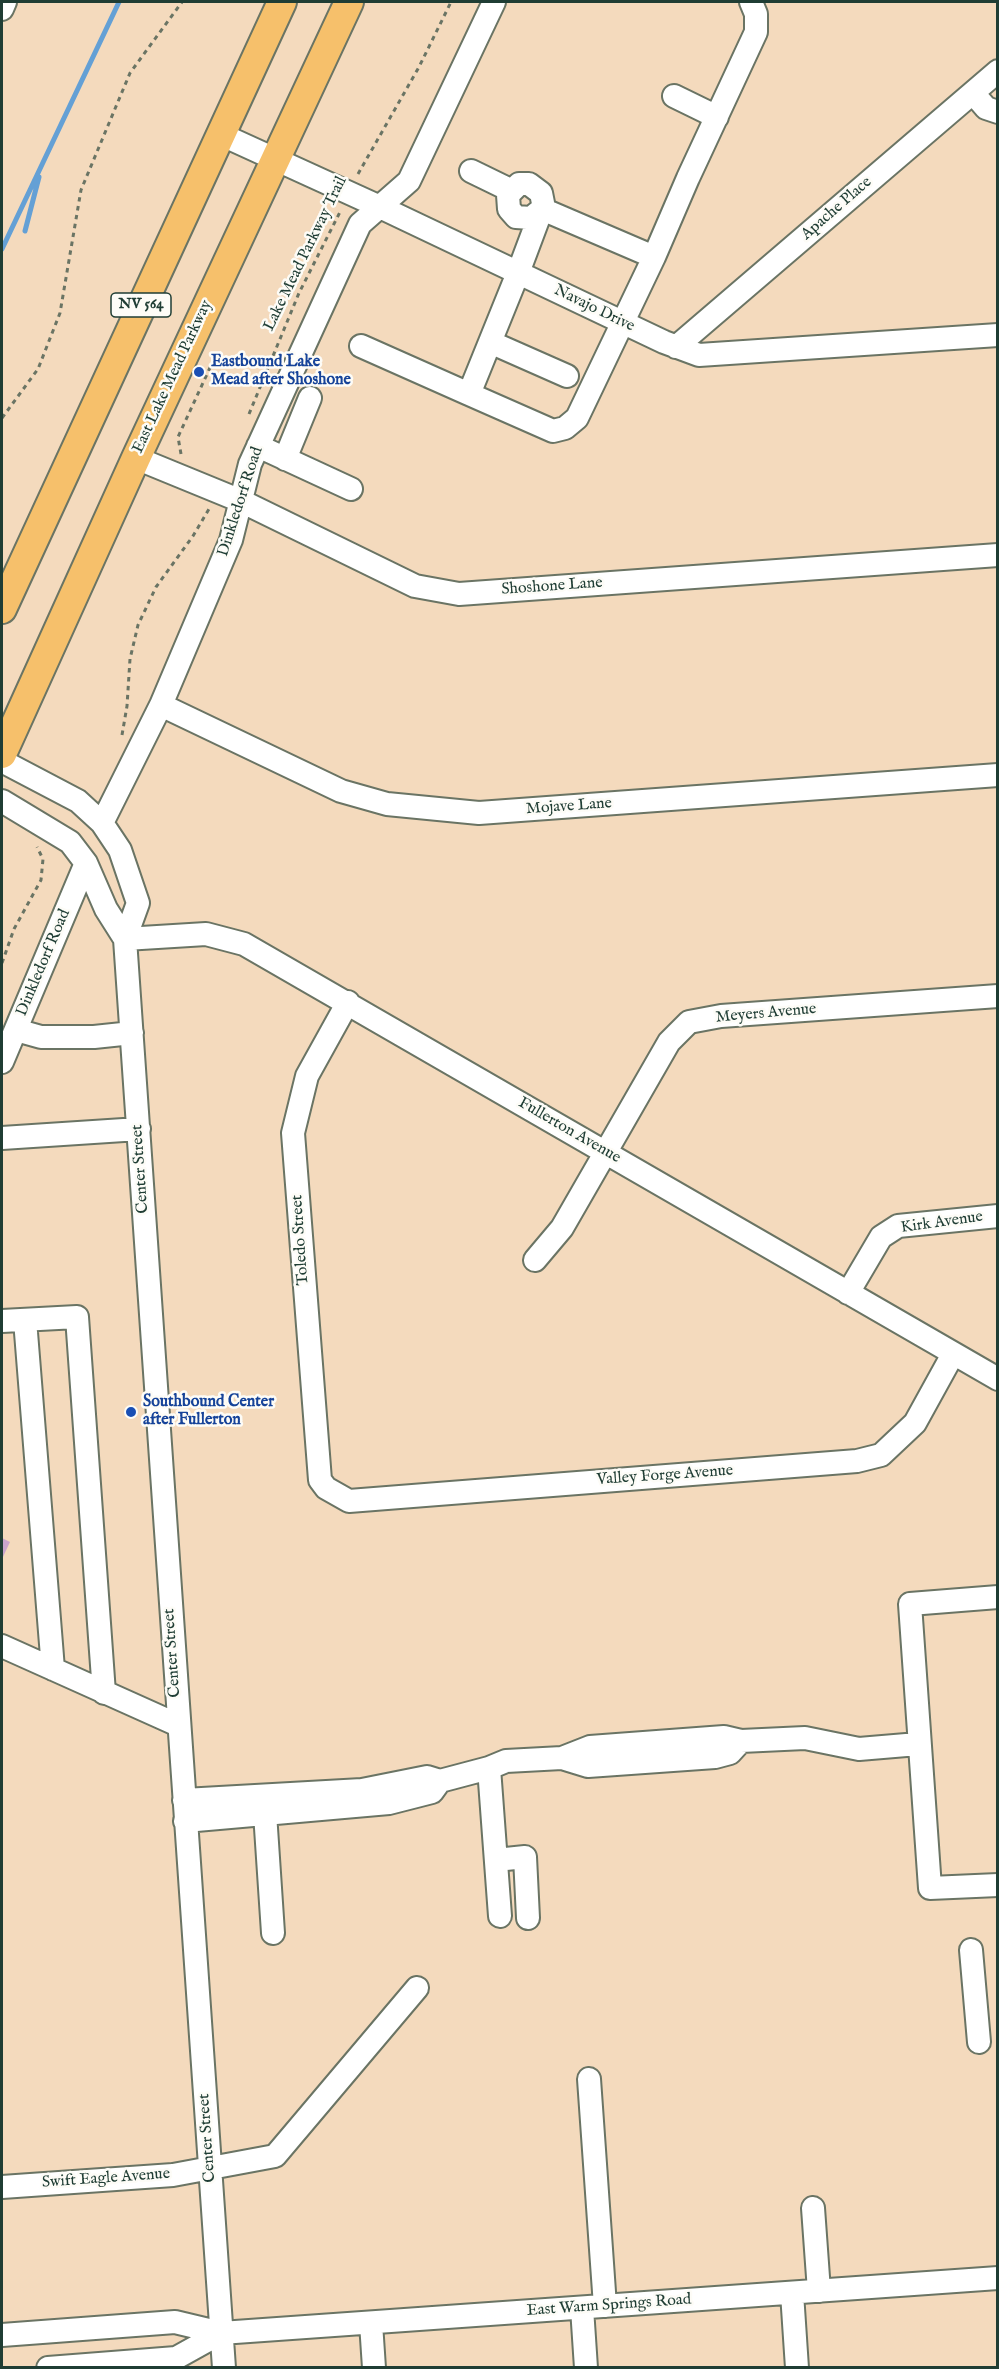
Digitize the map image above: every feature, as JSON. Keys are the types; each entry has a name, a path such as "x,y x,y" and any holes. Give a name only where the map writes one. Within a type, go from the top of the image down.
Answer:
{"main road":[{"name":"NV 564","path":"2,609 282,2"},
{"name":"East Lake Mead Parkway","path":"2,754 135,458 349,2"}],"street":[{"path":"2,9 5,2"},
{"name":"Dinkledorf Road","path":"102,823 160,705 231,540 240,501 258,446 360,224 409,181 494,2"},
{"path":"361,346 553,430 565,428 577,418 654,257 756,32 756,14 751,2"},
{"name":"Apache Place","path":"676,347 998,71"},
{"path":"973,93 986,108 998,112"},
{"path":"674,96 717,117"},
{"name":"Navajo Drive","path":"220,134 380,207 623,323 699,355 998,335"},
{"path":"469,394 542,208 541,193 534,185 524,183 510,190 471,171"},
{"path":"542,208 654,257"},
{"path":"490,342 567,376"},
{"path":"285,459 310,398"},
{"path":"258,446 351,489"},
{"name":"Shoshone Lane","path":"135,458 240,501 415,586 459,594 998,555"},
{"name":"Mojave Lane","path":"160,705 341,791 387,804 479,813 998,775"},
{"name":"Center Street","path":"2,761 78,801 102,823 120,850 138,903 125,939 224,2367"},
{"name":"Center Street","path":"2,801 70,843 86,863 106,909 125,939"},
{"name":"Dinkledorf Road","path":"2,1062 86,863"},
{"name":"Fullerton Avenue","path":"125,939 206,934 244,944 998,1379"},
{"name":"Meyers Avenue","path":"535,1260 562,1228 669,1042 689,1022 721,1016 998,996"},
{"name":"Toledo Street","path":"326,1488 320,1479 293,1133 307,1076 348,1002"},
{"path":"16,1030 41,1037 132,1033"},
{"path":"2,1138 139,1129"},
{"name":"Kirk Avenue","path":"848,1293 881,1237 898,1226 998,1216"},
{"path":"2,1322 77,1317 104,1693"},
{"path":"25,1320 53,1669"},
{"name":"Valley Forge Avenue","path":"326,1488 349,1501 857,1461 881,1455 915,1424 953,1354"},
{"path":"998,1597 910,1604 918,1744 930,1888 998,1885"},
{"path":"2,1646 178,1725"},
{"path":"184,1810 336,1800 388,1803 432,1792 440,1781 506,1761 562,1758 588,1766 660,1751 724,1756 741,1741 805,1738 859,1749 918,1744"},
{"path":"489,1768 500,1916"},
{"path":"265,1805 273,1933"},
{"path":"496,1860 525,1857 528,1918"},
{"path":"971,1950 979,2042"},
{"name":"Swift Eagle Avenue","path":"2,2187 173,2175 275,2156 417,1988"},
{"path":"590,2079 605,2306"},
{"path":"813,2208 819,2291"},
{"name":"East Warm Springs Road","path":"2,2335 175,2322 221,2333 998,2278"},
{"path":"792,2293 798,2367"},
{"path":"582,2308 586,2367"},
{"path":"371,2323 374,2367"},
{"name":"East Warm Springs Road","path":"48,2367 176,2358 221,2333"}],"path":[{"path":"2,418 38,369 60,313 81,190 130,73 182,2"},
{"name":"Lake Mead Parkway Trail","path":"248,415 299,293 382,130 419,67 451,2"},
{"path":"188,459 178,446 178,437 214,359"},
{"path":"121,736 127,706 130,659 138,625 156,587 193,536 216,493"},
{"path":"2,963 14,929 43,876 42,854 31,840"}],"building":[{"path":"2,1538 10,1542 2,1559"}],"waterway":[{"path":"2,249 119,2"},
{"path":"25,231 39,177"}],"place":[{"name":"Eastbound Lake Mead after Shoshone","path":"199,372"},
{"name":"Southbound Center after Fullerton","path":"131,1412"}]}
